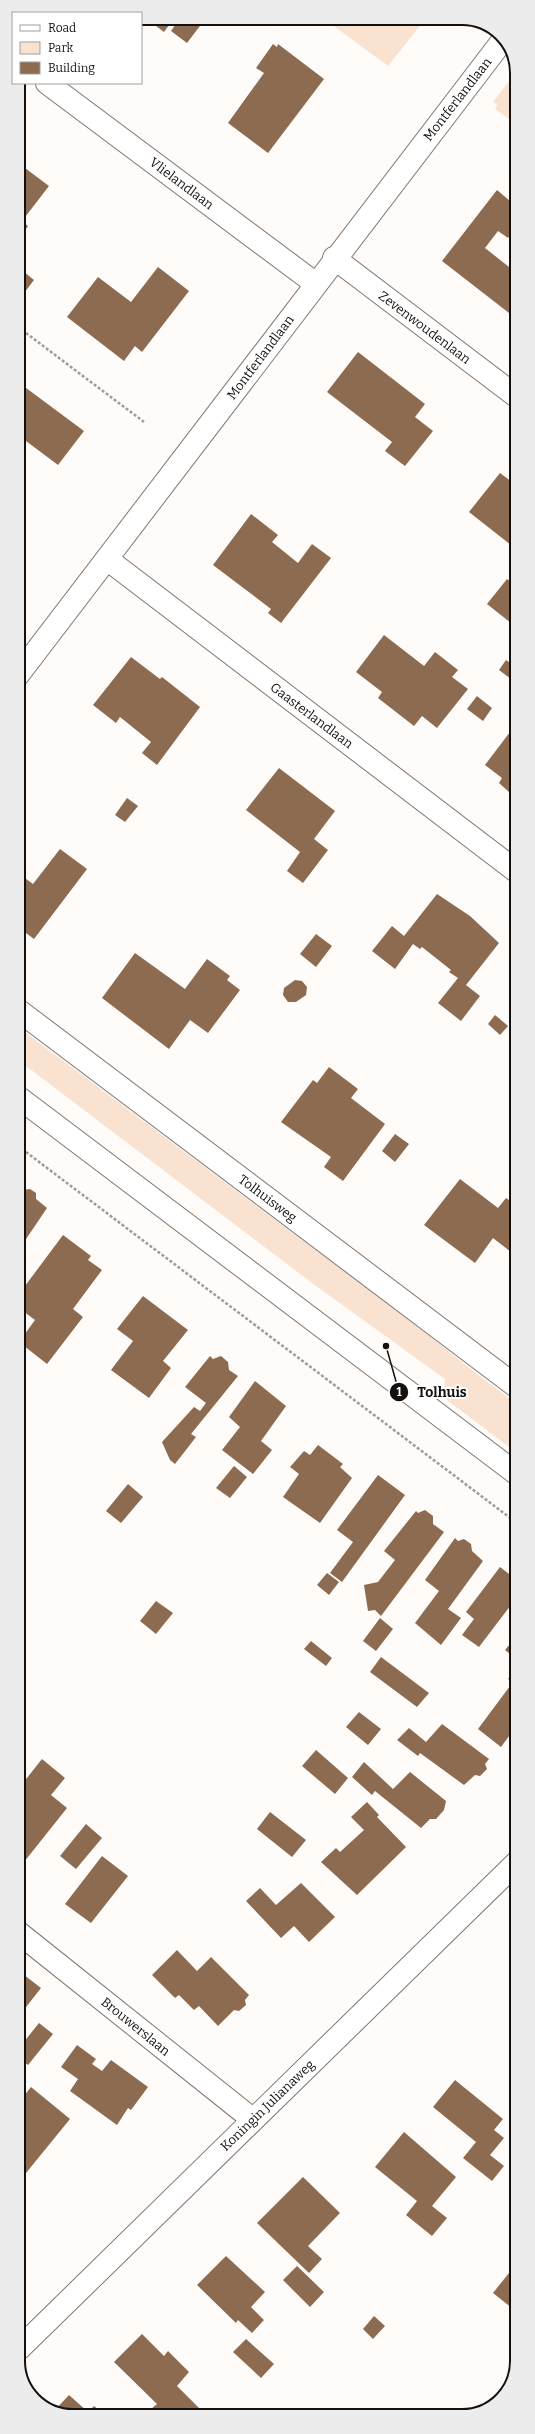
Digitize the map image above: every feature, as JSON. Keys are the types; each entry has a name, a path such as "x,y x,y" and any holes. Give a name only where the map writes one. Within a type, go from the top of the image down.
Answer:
{"street":[{"name":"Montferlandlaan","path":"25,666 316,284 334,258 500,44"},
{"name":"Vlielandlaan","path":"48,84 316,284"},
{"name":"Zevenwoudenlaan","path":"334,258 510,391"},
{"name":"Gaasterlandlaan","path":"107,559 510,866"},
{"name":"Tolhuisweg","path":"25,1015 510,1382"},
{"path":"25,1102 510,1469"},
{"name":"Koningin Julianaweg","path":"25,2343 252,2119 510,1869"},
{"name":"Brouwerslaan","path":"25,1938 252,2119"}],"path":[{"path":"25,332 144,422"},
{"path":"25,1151 510,1518"}],"green space":[{"path":"332,25 420,25 388,66"},
{"path":"510,80 510,120 495,109 497,105 493,102"},
{"path":"25,1032 314,1249 366,1286 510,1399 510,1448 443,1397 445,1379 312,1283 25,1065"}],"building":[{"path":"155,25 169,25 164,32"},
{"path":"175,25 201,25 187,43 171,31"},
{"path":"273,44 277,47 278,44 324,79 268,153 228,123 264,73 256,68"},
{"path":"25,168 49,186 25,217"},
{"path":"497,190 510,201 510,235 508,238 498,231 485,248 510,268 510,314 442,261"},
{"path":"25,224 28,226 25,230"},
{"path":"158,267 189,291 142,352 135,346 124,361 67,317 98,277 131,302"},
{"path":"25,273 34,280 25,292"},
{"path":"358,352 425,404 415,417 433,431 405,466 385,451 392,442 327,392"},
{"path":"25,387 84,431 58,465 25,440"},
{"path":"500,473 510,480 510,544 469,512"},
{"path":"251,514 278,535 272,542 298,563 312,544 331,558 281,623 268,613 271,609 213,565"},
{"path":"507,579 510,581 510,622 487,604"},
{"path":"384,635 424,666 435,652 458,670 452,677 468,689 437,728 422,716 414,726 378,698 382,692 356,672"},
{"path":"131,657 160,679 162,677 200,707 157,765 142,753 151,742 120,717 116,723 93,705"},
{"path":"506,660 510,663 510,678 499,670"},
{"path":"477,696 492,708 483,721 467,709"},
{"path":"510,732 509,792 499,783 502,778 485,765"},
{"path":"279,768 335,811 314,839 328,850 303,883 287,871 300,852 246,810"},
{"path":"127,798 138,806 125,822 115,815"},
{"path":"60,849 87,869 34,939 25,932 25,878 33,884"},
{"path":"437,894 470,916 499,943 466,985 480,996 461,1021 438,1003 458,978 449,972 451,970 422,947 420,949 413,944 395,969 372,951 392,926 404,936"},
{"path":"316,934 332,946 316,967 300,954"},
{"path":"135,953 185,989 207,959 230,976 227,980 240,990 208,1033 190,1020 169,1049 102,998"},
{"path":"295,980 302,981 307,987 306,995 296,1002 288,1002 283,995 284,988"},
{"path":"495,1015 508,1026 500,1035 488,1024"},
{"path":"329,1067 358,1089 351,1098 385,1124 343,1181 324,1167 331,1157 281,1122 313,1080 317,1083"},
{"path":"395,1134 409,1144 395,1162 382,1151"},
{"path":"460,1179 498,1208 506,1198 510,1201 510,1251 493,1238 475,1263 424,1225"},
{"path":"30,1189 36,1193 36,1199 47,1208 25,1241 25,1190"},
{"path":"63,1235 91,1256 88,1260 102,1270 73,1309 83,1317 47,1364 25,1347 25,1334 35,1320 25,1312 25,1286"},
{"path":"143,1296 188,1330 163,1361 171,1368 149,1398 111,1370 133,1341 117,1329"},
{"path":"210,1356 213,1359 221,1356 228,1362 229,1370 238,1376 191,1434 196,1437 175,1464 170,1460 162,1442 194,1407 200,1411 206,1403 185,1387"},
{"path":"255,1381 286,1406 261,1441 272,1450 253,1474 222,1450 240,1427 229,1417"},
{"path":"318,1445 343,1464 340,1467 352,1478 320,1523 283,1497 299,1474 290,1467 304,1451 310,1455"},
{"path":"234,1466 247,1477 230,1498 216,1488"},
{"path":"378,1475 405,1495 342,1582 330,1573 353,1542 337,1530"},
{"path":"128,1484 143,1497 121,1523 106,1511"},
{"path":"425,1510 433,1516 433,1524 444,1532 381,1616 375,1610 368,1611 364,1585 378,1582 395,1560 384,1551 416,1511 418,1513"},
{"path":"455,1538 458,1541 464,1539 471,1544 472,1551 483,1561 448,1609 461,1618 441,1645 415,1623 439,1591 425,1580"},
{"path":"500,1567 510,1575 510,1606 479,1647 462,1635 474,1619 466,1612"},
{"path":"327,1573 339,1582 329,1595 317,1585"},
{"path":"156,1601 173,1613 156,1634 140,1621"},
{"path":"380,1618 393,1629 376,1651 363,1641"},
{"path":"311,1641 332,1658 326,1666 304,1649"},
{"path":"510,1644 510,1654 505,1650"},
{"path":"381,1657 429,1693 417,1707 370,1672"},
{"path":"510,1686 510,1735 501,1747 478,1729"},
{"path":"359,1712 381,1729 368,1745 346,1727"},
{"path":"442,1724 489,1759 485,1764 487,1769 480,1776 475,1775 464,1785 420,1753 418,1756 397,1740 409,1728 426,1742"},
{"path":"316,1750 348,1778 335,1794 302,1766"},
{"path":"42,1759 65,1778 51,1795 67,1808 25,1861 25,1780"},
{"path":"364,1762 393,1789 410,1772 446,1801 444,1810 436,1819 430,1819 421,1828 375,1791 372,1795 352,1777"},
{"path":"367,1802 379,1815 377,1817 406,1847 357,1895 321,1862 336,1848 340,1852 364,1830 351,1817"},
{"path":"270,1812 306,1840 292,1857 257,1829"},
{"path":"86,1824 102,1838 76,1869 60,1856"},
{"path":"102,1856 128,1876 91,1923 65,1904"},
{"path":"301,1883 335,1917 309,1942 294,1926 281,1938 246,1901 260,1888 276,1905"},
{"path":"177,1950 197,1971 211,1957 249,1995 245,2000 246,2005 239,2011 234,2010 218,2026 199,2006 194,2010 179,1995 175,1998 152,1975"},
{"path":"25,1976 41,1988 25,2008"},
{"path":"39,2023 53,2034 28,2065 25,2063 25,2040"},
{"path":"77,2045 96,2059 92,2064 102,2071 111,2060 148,2087 131,2110 128,2108 117,2125 70,2091 78,2079 61,2067"},
{"path":"455,2080 503,2119 494,2130 504,2138 490,2155 504,2166 492,2181 463,2158 476,2142 433,2107"},
{"path":"31,2087 70,2119 26,2173 25,2172 25,2094"},
{"path":"404,2132 456,2177 432,2206 447,2218 432,2236 406,2215 417,2201 375,2167"},
{"path":"303,2177 340,2213 308,2246 322,2259 309,2273 257,2223"},
{"path":"226,2256 265,2292 251,2307 264,2320 252,2333 238,2320 236,2323 197,2285"},
{"path":"297,2266 324,2292 310,2307 283,2280"},
{"path":"510,2272 510,2306 493,2293"},
{"path":"374,2316 385,2326 373,2339 363,2329"},
{"path":"142,2334 164,2356 168,2351 189,2372 177,2386 200,2409 151,2409 157,2404 114,2362"},
{"path":"246,2339 274,2364 261,2378 233,2352"},
{"path":"69,2395 85,2409 70,2409 59,2406"}],"place":[{"name":"Tolhuis","path":"386,1346"}]}
